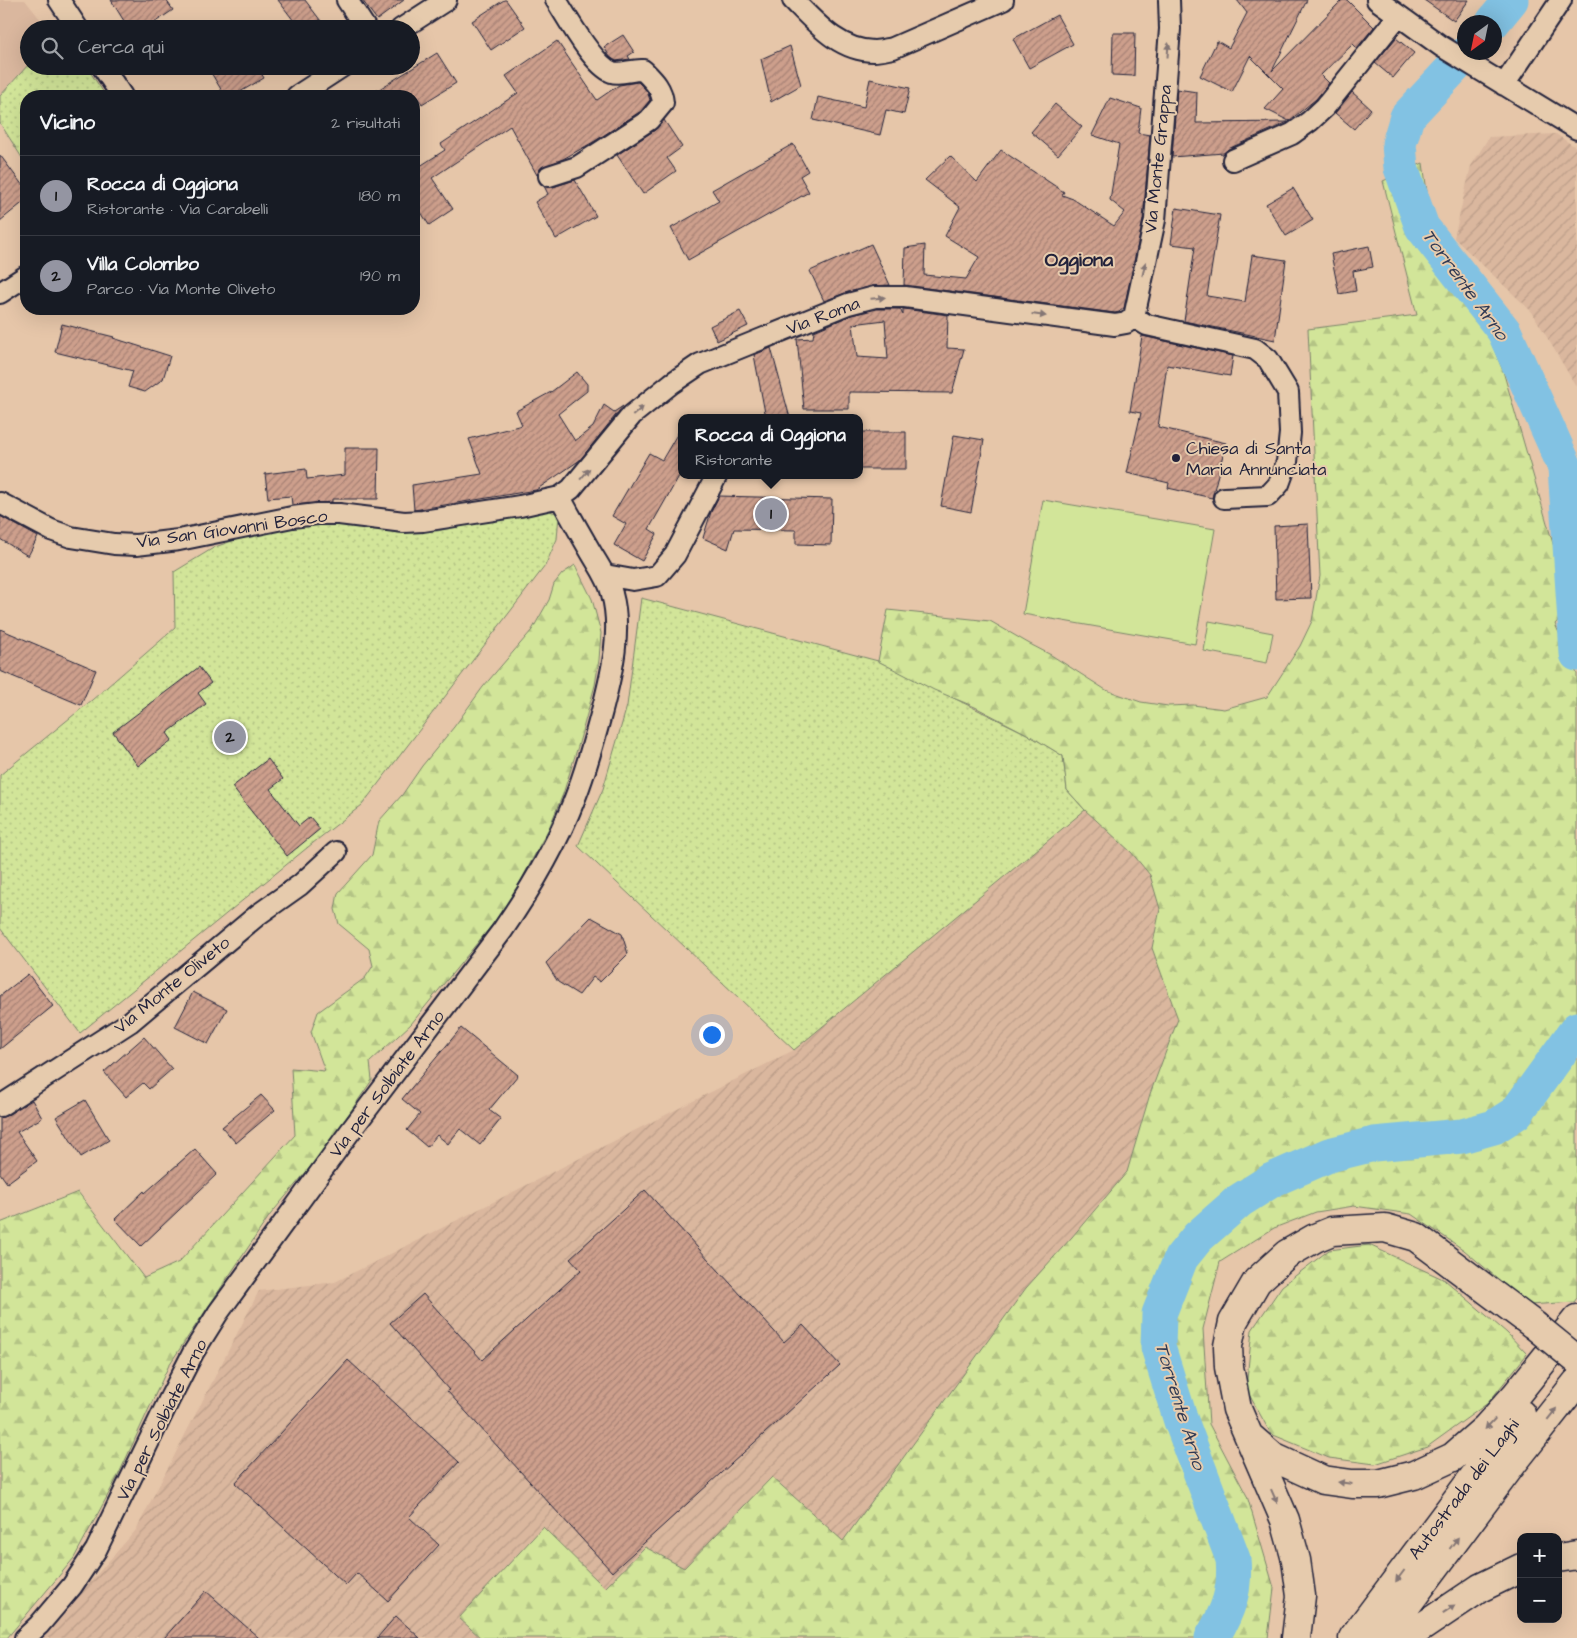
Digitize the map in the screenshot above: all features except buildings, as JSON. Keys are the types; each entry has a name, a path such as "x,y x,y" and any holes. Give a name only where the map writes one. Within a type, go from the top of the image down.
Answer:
{"highway":[{"path":"1296,1638 1301,1596 1296,1560 1285,1520 1236,1409 1229,1367 1228,1346 1234,1322 1258,1281 1287,1254 1315,1238 1332,1231 1385,1228 1416,1237 1534,1325 1577,1360"},
{"path":"1248,1435 1273,1457 1324,1480 1352,1484 1378,1484 1414,1475 1453,1457 1486,1428 1515,1396 1577,1320"},
{"name":"Autostrada dei Laghi","path":"1354,1638 1493,1450 1577,1342"},
{"name":"Autostrada dei Laghi","path":"1382,1638 1507,1471 1577,1382"},
{"path":"1562,1557 1577,1555"},
{"path":"1410,1638 1416,1631 1480,1588 1517,1570"}],"street":[{"path":"59,0 72,20"},
{"path":"347,0 360,20"},
{"path":"415,20 446,0"},
{"path":"549,176 577,167 585,162 649,120 663,103 656,83 643,70 633,69 622,73 612,72 590,52 556,0"},
{"path":"793,0 820,27 836,39 854,48 874,51 893,48 1004,0"},
{"name":"Via Monte Grappa","path":"1134,317 1155,220 1170,29 1169,0"},
{"path":"1496,80 1561,0"},
{"path":"1380,1 1441,46 1577,129"},
{"path":"1233,160 1292,134 1310,121 1325,107 1398,16"},
{"path":"108,75 118,90"},
{"path":"306,90 329,75"},
{"path":"0,293 20,280"},
{"name":"Via Roma","path":"560,497 571,489 632,415 672,382 700,364 848,304 875,297 905,297 1115,326 1126,323 1134,317"},
{"path":"1134,317 1147,325 1255,348 1268,358 1288,392 1290,433 1287,462 1279,484 1268,496 1224,498"},
{"path":"605,576 633,580 657,576 675,555 715,479"},
{"name":"Via San Giovanni Bosco","path":"0,503 51,530 71,537 114,544 136,545 179,540 292,517 340,514 404,522 520,506 560,497"},
{"name":"Via per Solbiate Arno","path":"25,1638 39,1625 72,1586 96,1550 168,1400 218,1313 502,931 526,897 545,864 576,797 592,747 613,661 616,612 612,593 605,576 560,497"},
{"name":"Via Monte Oliveto","path":"0,1106 130,1022 259,914 300,885 336,852"}],"shaded area":[{"path":"0,0 25,0 41,20 20,20 20,74 0,96"},
{"path":"1556,134 1577,148 1577,388 1532,312 1454,238 1471,166 1489,137"},
{"path":"1085,810 1131,852 1150,875 1160,909 1152,948 1178,1019 1150,1094 1127,1172 1026,1288 843,1542 772,1477 683,1569 645,1547 605,1588 543,1527 459,1618 481,1638 41,1638 136,1530 259,1291 335,1282 794,1050"}],"green space":[{"path":"20,74 92,75 102,90 20,90 20,155 0,123 0,96"},
{"path":"1423,163 1429,206 1456,258 1503,371 1571,606 1555,624 1577,674 1577,1298 1574,1302 1529,1305 1464,1250 1411,1214 1354,1206 1316,1212 1274,1228 1220,1262 1203,1329 1209,1424 1247,1496 1274,1588 1268,1638 912,1638 907,1636 902,1638 481,1638 459,1618 543,1527 605,1588 645,1547 684,1568 772,1477 843,1541 1026,1288 1127,1172 1150,1094 1178,1019 1152,948 1160,909 1150,875 1131,852 1085,810 1067,790 1063,756 1027,734 975,707 934,690 878,661 888,610 990,621 1051,655 1106,690 1141,702 1168,706 1193,705 1224,709 1267,697 1300,646 1312,621 1320,576 1308,329 1417,315 1383,181"},
{"path":"1043,500 1215,529 1195,644 1023,614"},
{"path":"544,509 559,514 557,539 545,566 362,805 80,1033 0,928 0,775 92,700 175,628 174,572 215,547 266,529 332,522 380,528 437,531"},
{"path":"575,565 592,599 601,633 595,685 563,794 549,828 515,892 492,925 411,1024 370,1062 372,1080 322,1153 270,1215 169,1365 117,1478 74,1558 7,1638 0,1638 0,1223 78,1192 144,1278 179,1262 295,1135 291,1068 325,1071 311,1032 318,1012 365,978 373,966 369,949 339,924 335,909 338,893 372,855 379,821 402,795 483,687 532,630 549,600 554,584 562,574"},
{"path":"641,598 878,661 1027,734 1063,756 1067,790 1085,810 794,1050 578,846 603,789 627,706"},
{"path":"1209,621 1273,633 1267,663 1204,651"},
{"path":"1369,1245 1445,1280 1507,1333 1527,1354 1488,1403 1427,1447 1375,1464 1329,1458 1271,1434 1246,1389 1252,1330 1282,1286 1329,1250"}],"waterway":[{"name":"Torrente Arno","path":"1499,15 1511,0"},
{"name":"Torrente Arno","path":"1460,60 1407,117 1399,144 1401,168 1422,227 1504,331 1565,467 1577,654"},
{"name":"Torrente Arno","path":"1212,1638 1230,1600 1234,1570 1233,1559 1181,1421 1158,1347 1159,1314 1181,1258 1198,1237 1239,1201 1272,1180 1329,1155 1374,1144 1462,1136 1494,1127 1516,1113 1577,1029"}],"place":[{"name":"Chiesa di Santa Maria Annunciata","path":"1176,458"},
{"name":"Rocca di Oggiona","path":"771,514"},
{"name":"Villa Colombo","path":"230,737"}],"district":[{"name":"Oggiona","path":"1079,260"}]}
